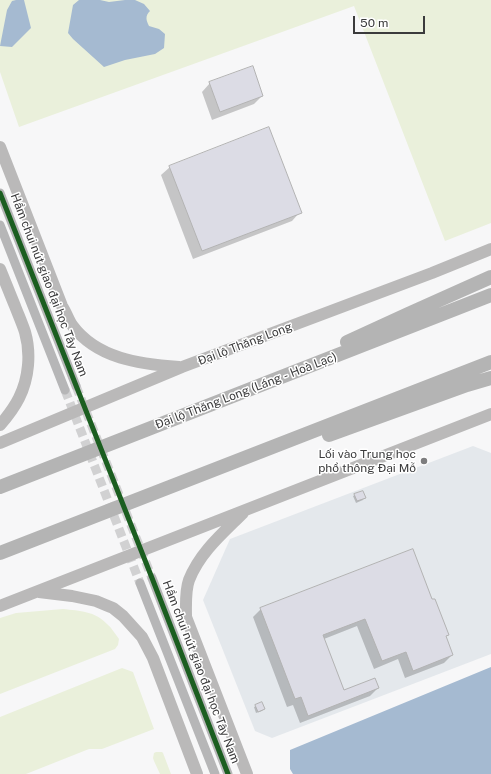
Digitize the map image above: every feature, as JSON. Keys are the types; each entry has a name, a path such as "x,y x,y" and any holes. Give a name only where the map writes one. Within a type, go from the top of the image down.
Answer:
{"highway":[{"path":"165,422 230,388 344,344 491,277"},
{"name":"Đại lộ Thăng Long (Láng - Hoà Lạc)","path":"0,487 491,295"},
{"path":"0,553 491,362"},
{"path":"156,492 276,454 467,385 491,378"},
{"path":"0,562 63,528"}],"main road":[{"path":"0,147 62,306 72,324 88,342 105,352 126,360 152,365 182,367"},
{"name":"Đại lộ Thăng Long","path":"0,443 182,367 432,273 491,249"},
{"path":"0,269 25,332 29,354 25,383 9,414 0,425"},
{"path":"0,606 491,414"},
{"path":"247,509 209,547 197,564 189,581 186,605 186,617 247,774"},
{"path":"36,592 72,596 96,601 113,608 123,616 142,637 153,658 197,774"}],"street":[{"name":"Hầm chui nút giao đại học Tây Nam","path":"0,193 76,386"},
{"name":"Hầm chui nút giao đại học Tây Nam","path":"0,225 65,390"},
{"name":"Hầm chui nút giao đại học Tây Nam","path":"152,578 228,774"},
{"name":"Hầm chui nút giao đại học Tây Nam","path":"140,582 215,774"}],"shaded area":[{"path":"473,446 491,453 491,654 272,738 255,731 203,600 230,539"}],"green space":[{"path":"0,0 491,0 491,223 445,241 354,6 19,127 0,72"},
{"path":"63,609 87,612 97,616 109,626 119,639 118,645 115,649 0,694 0,618 16,613"},
{"path":"122,668 133,672 154,729 102,749 89,749 26,774 0,774 0,717"},
{"path":"154,753 163,753 171,774 160,774 153,758"}],"water":[{"path":"24,0 31,28 12,47 0,46 7,10 12,1"},
{"path":"79,0 100,0 109,2 135,0 144,4 150,11 146,18 149,26 159,29 165,34 164,48 155,54 125,60 104,67 68,33 73,5"},
{"path":"491,667 491,774 293,774 290,769 290,750"}],"building":[{"path":"253,66 263,96 220,112 209,82"},
{"path":"269,127 302,213 202,251 169,166"},
{"path":"363,491 366,498 357,501 354,494"},
{"path":"413,549 432,599 435,599 449,635 446,636 453,655 413,671 406,652 382,661 365,619 323,635 344,690 375,678 379,688 308,716 301,697 295,699 260,608"},
{"path":"262,702 265,709 258,712 255,705"}],"tunnel":[{"path":"76,386 152,578"},
{"path":"65,390 140,583"}],"cycle path":[{"path":"0,193 228,774"}],"place":[{"name":"Lối vào Trung học phổ thông Đại Mỗ","path":"424,461"}]}
